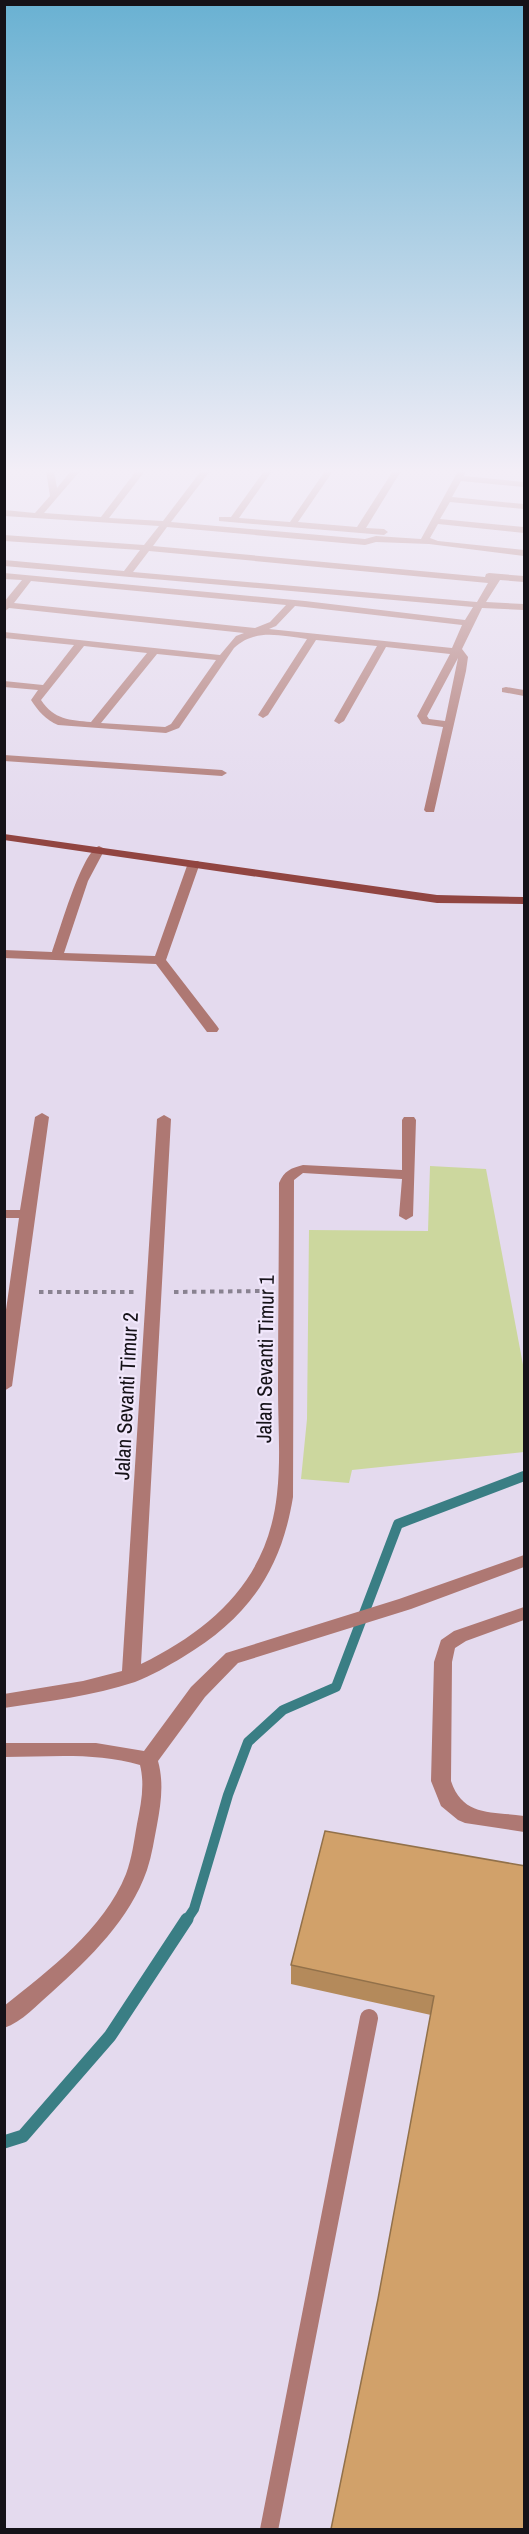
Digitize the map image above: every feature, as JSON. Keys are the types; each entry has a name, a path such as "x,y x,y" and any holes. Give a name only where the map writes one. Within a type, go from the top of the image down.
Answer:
{"street":[{"path":"6,607 20,589"},
{"path":"148,589 468,622"},
{"path":"306,589 525,607"},
{"path":"448,725 431,723 422,719 457,650 468,622 489,589"},
{"path":"81,643 44,688 36,702 56,721 162,730 173,728 222,658 239,638 273,624 293,603"},
{"path":"6,607 461,651 463,657 430,810"},
{"path":"263,715 314,636"},
{"path":"6,638 81,643 222,658"},
{"path":"339,721 384,643"},
{"path":"94,725 154,651"},
{"path":"4,684 44,688"},
{"path":"506,690 525,693"},
{"path":"4,758 222,772"},
{"path":"4,837 438,899 525,901"},
{"path":"57,956 82,881 99,849"},
{"path":"160,960 194,863"},
{"path":"4,954 160,960"},
{"path":"160,960 212,1029"},
{"path":"4,1386 11,1293 27,1214 42,1117"},
{"name":"Jalan Sevanti Timur 2","path":"131,1676 164,1119"},
{"path":"406,1216 409,1120"},
{"name":"Jalan Sevanti Timur 1","path":"4,1701 107,1683 131,1676 164,1660 216,1627 242,1602 253,1587 275,1543 285,1496 286,1183 289,1175 303,1169 409,1175"},
{"path":"4,1214 27,1214"},
{"path":"148,1760 198,1692 232,1658 405,1604 525,1561"},
{"path":"525,1613 460,1636 447,1645 443,1662 441,1781 448,1801 465,1815 525,1824"},
{"path":"4,1750 94,1751 136,1756 148,1760"},
{"path":"4,2019 72,1960 100,1930 133,1880 149,1815 152,1772 148,1760"}],"lane":[{"path":"269,2529 369,2018"}],"green space":[{"path":"430,1166 486,1169 524,1370 524,1452 352,1470 349,1483 301,1479 307,1419 309,1230 428,1231"}],"building":[{"path":"325,1831 525,1866 525,2529 331,2529 378,2299 434,1996 291,1965"}],"waterway":[{"path":"186,1921 194,1909 228,1795 248,1742 283,1710 336,1687 398,1524 524,1476"},
{"path":"4,2142 23,2136 110,2036 187,1919"}]}
